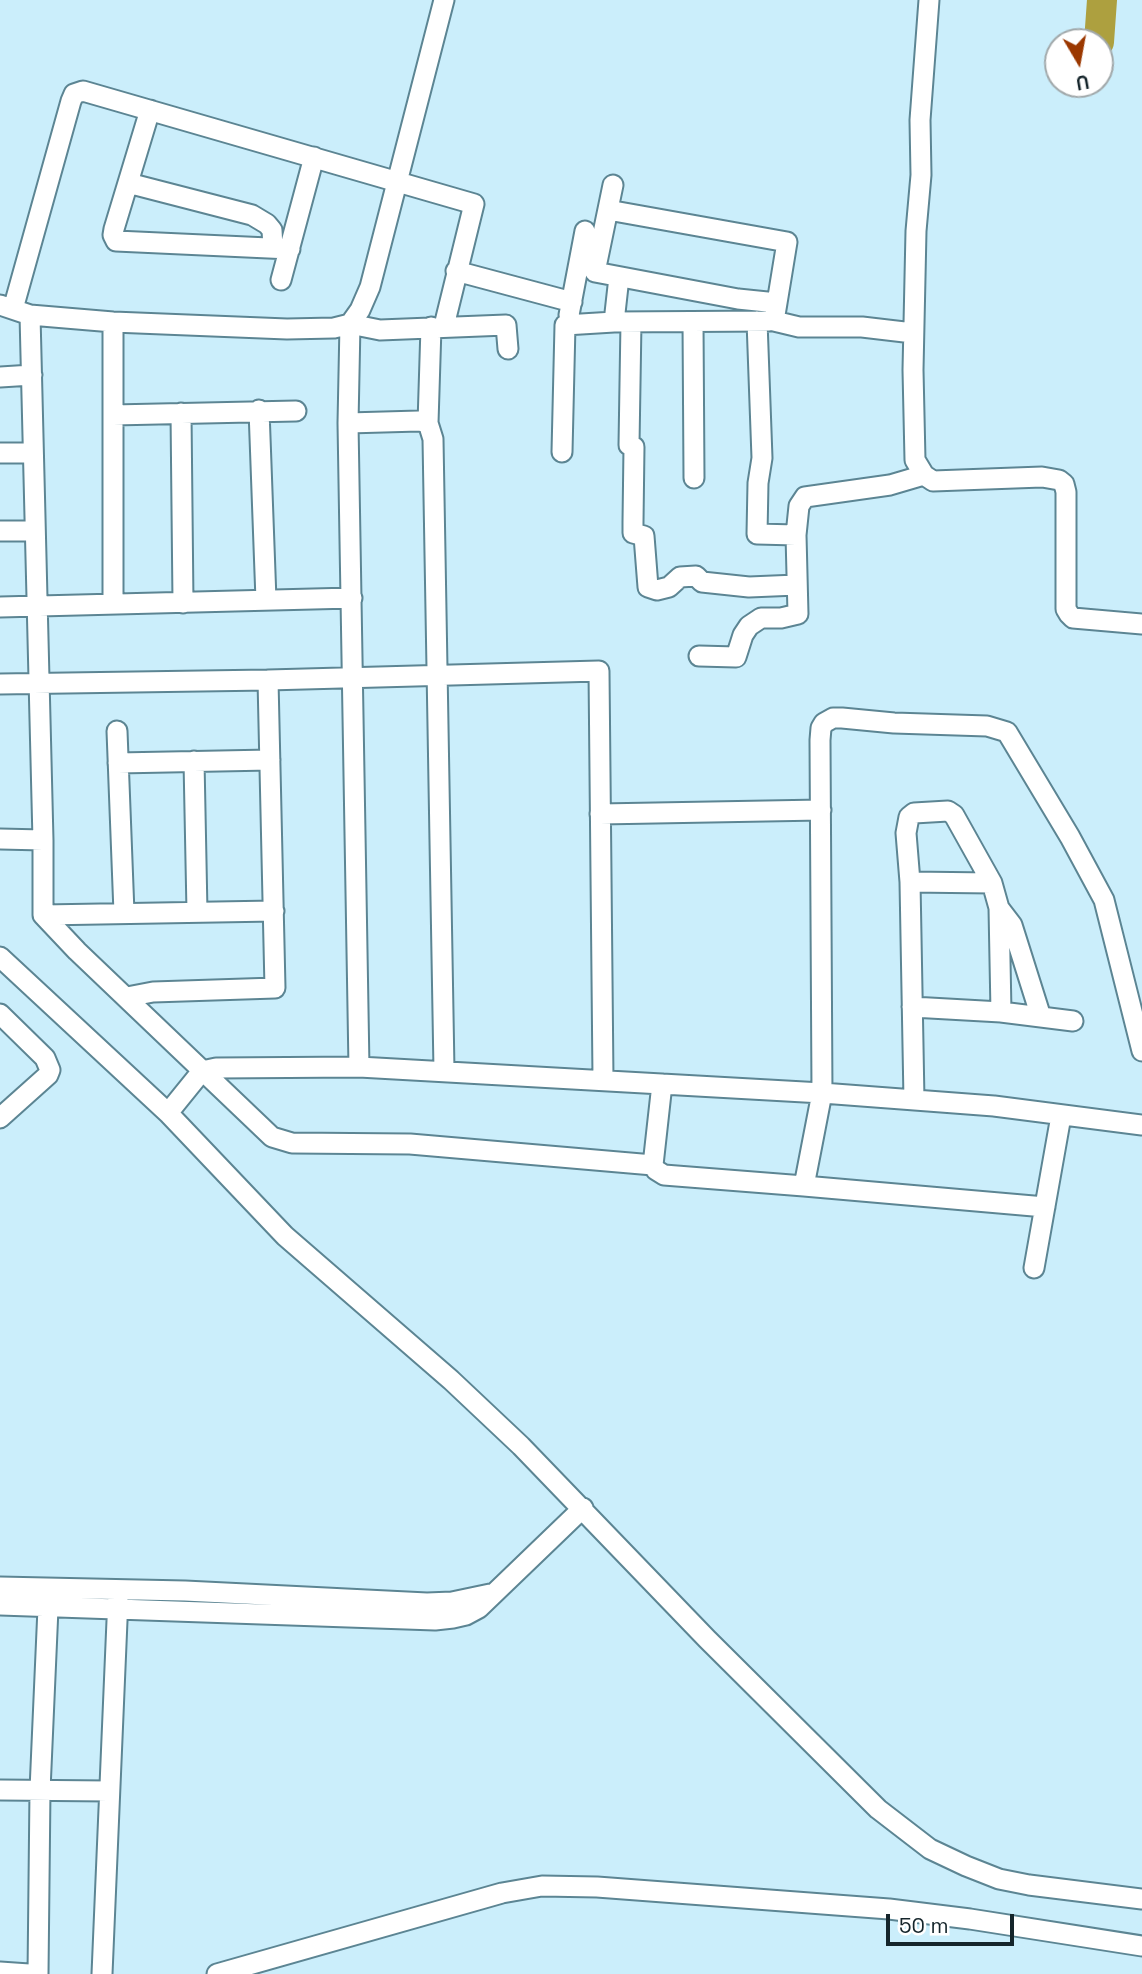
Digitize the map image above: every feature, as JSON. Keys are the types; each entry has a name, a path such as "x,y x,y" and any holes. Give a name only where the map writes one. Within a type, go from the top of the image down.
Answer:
{"street":[{"path":"359,1067 348,423 350,324 360,310 370,287 444,0"},
{"path":"929,0 920,120 921,175 916,230 913,333 915,460 924,475 933,481 1042,477 1059,480 1064,484 1066,492 1066,609 1073,618 1142,624"},
{"path":"444,1070 433,439 428,423 438,327 474,204 83,91 74,94 14,310 32,375 43,915 202,1071 272,1137 280,1141 410,1144 653,1165"},
{"path":"150,110 114,229 116,241 282,248"},
{"path":"281,280 282,248 314,157"},
{"path":"128,183 252,215 267,224 282,248"},
{"path":"612,185 595,272 738,299 799,327 862,327 913,333"},
{"path":"608,210 786,242 769,315 757,534 796,535"},
{"path":"456,271 570,309 586,231"},
{"path":"619,277 629,445 634,447 633,533 644,536 648,587 657,590 669,587 680,577 696,576 702,582 749,587 797,585"},
{"path":"14,310 113,322 287,329 334,328 350,324 380,330 506,325 508,349"},
{"path":"562,452 565,325 693,322 769,315"},
{"path":"113,322 113,604"},
{"path":"693,322 694,478"},
{"path":"0,377 32,375"},
{"path":"259,410 266,600"},
{"path":"113,415 296,411"},
{"path":"181,413 183,603"},
{"path":"348,423 428,423"},
{"path":"0,453 33,453"},
{"path":"699,656 736,657 749,625 761,618 781,618 798,614 796,535 799,506 805,497 890,485 924,475"},
{"path":"0,531 35,531"},
{"path":"0,607 352,598"},
{"path":"0,684 599,671 603,1079"},
{"path":"127,997 153,992 275,988 268,680"},
{"path":"804,1186 822,1093 821,728 828,720 842,718 894,723 987,726 1007,732 1104,900 1142,1051"},
{"path":"117,731 124,913"},
{"path":"118,763 270,760"},
{"path":"194,761 197,912"},
{"path":"600,814 821,810"},
{"path":"914,1100 910,882 905,833 914,813 935,810 948,811 954,815 992,883 999,908 1001,1012"},
{"path":"0,839 43,840"},
{"path":"910,882 992,883"},
{"path":"999,908 1012,925 1041,1017"},
{"path":"43,915 274,911"},
{"path":"0,957 168,1113 285,1236 451,1380 583,1508 707,1639 878,1809 930,1849 999,1879 1142,1899"},
{"path":"912,1007 1001,1012 1073,1021"},
{"path":"0,1118 48,1075 50,1070 45,1058 1,1016"},
{"path":"168,1113 202,1071 216,1068 359,1067 822,1093 994,1106 1142,1125"},
{"path":"662,1084 653,1165 664,1175 1045,1207"},
{"path":"1034,1268 1060,1115"},
{"path":"0,1605 435,1620 466,1615 479,1608 583,1508"},
{"path":"0,1587 427,1603 452,1602 494,1593"},
{"path":"102,1974 118,1590"},
{"path":"38,1974 40,1790 48,1608"},
{"path":"0,1790 109,1791"},
{"path":"217,1974 502,1893 542,1886 597,1887 889,1909 1142,1946"},
{"path":"0,1972 29,1974"}],"waterway":[{"path":"1100,28 1102,0"}]}
